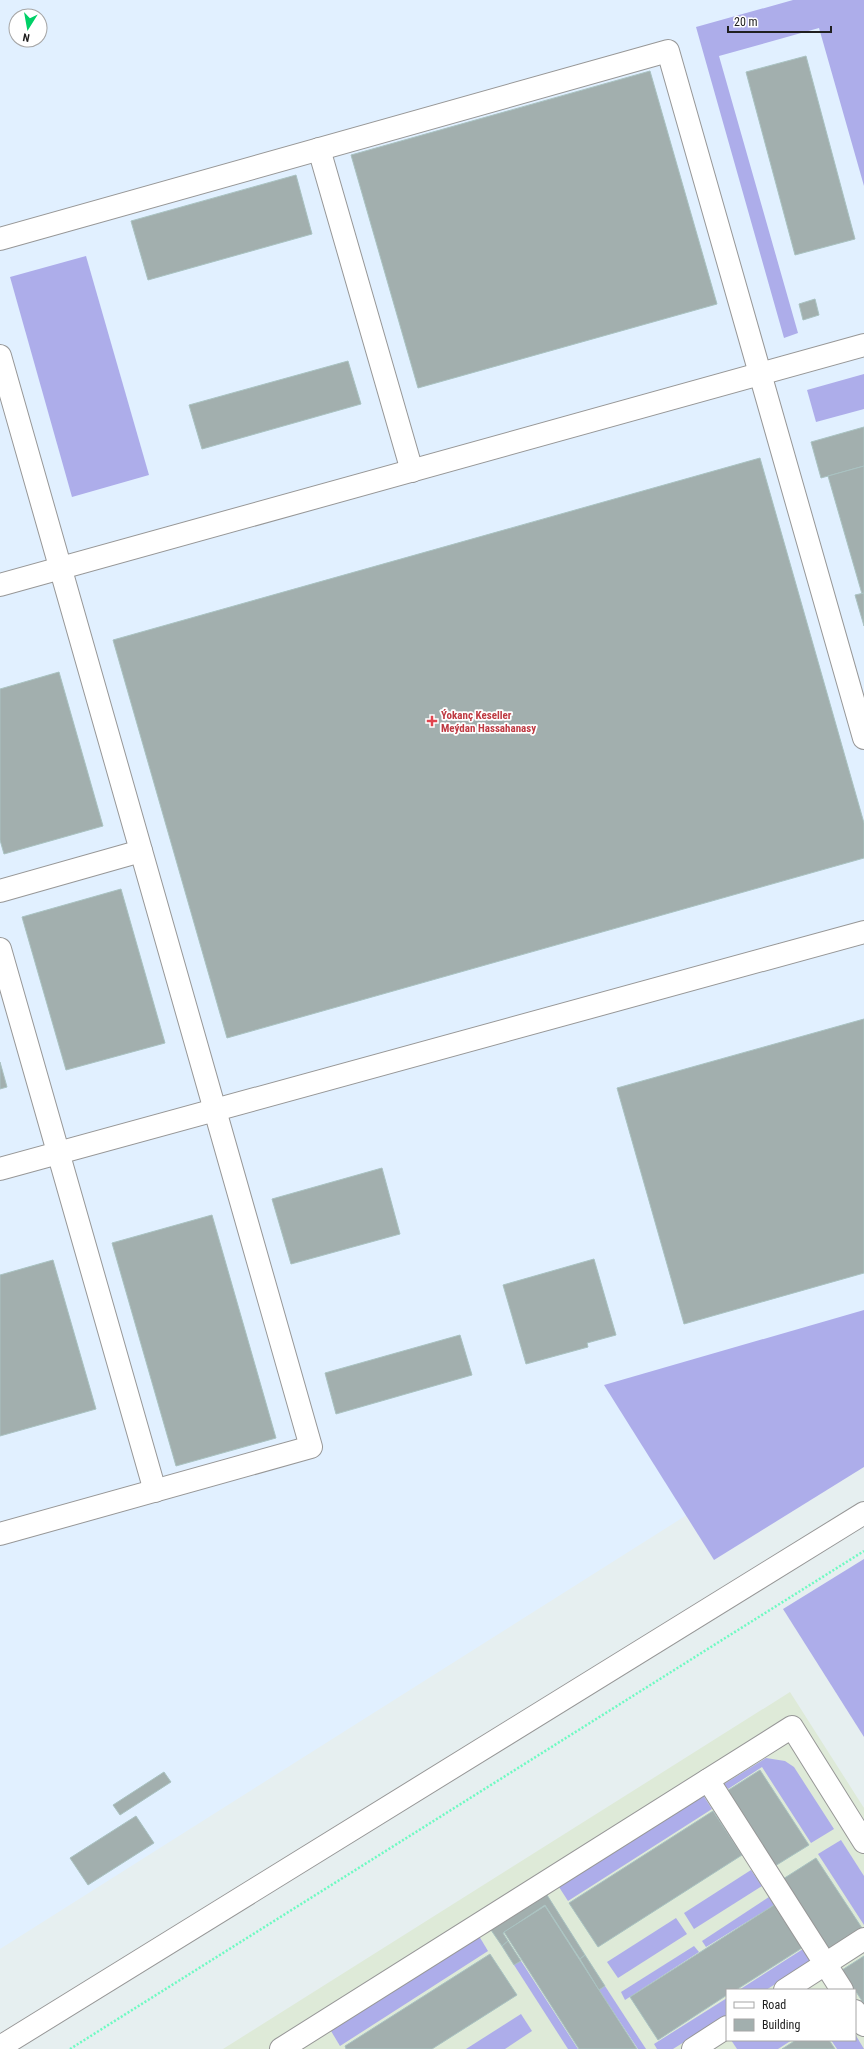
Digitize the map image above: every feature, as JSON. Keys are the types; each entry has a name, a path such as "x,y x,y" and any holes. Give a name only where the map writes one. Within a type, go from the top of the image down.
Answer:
{"street":[{"path":"0,239 668,51 864,738"},
{"path":"319,149 412,471"},
{"path":"0,585 864,345"},
{"path":"0,356 312,1447 0,1534"},
{"path":"0,891 142,851"},
{"path":"0,1169 864,932"},
{"path":"0,949 155,1491"},
{"path":"0,2047 864,1513"},
{"path":"281,2049 792,1727 864,1842"},
{"path":"708,1780 841,1989"},
{"path":"787,1989 864,1939"},
{"path":"856,2013 864,2025"},
{"path":"693,2049 726,2028"}],"path":[{"path":"70,2049 864,1551"}],"shaded area":[{"name":"Ýokanç Keseller Meýdan Hassahanasy","path":"0,0 864,0 864,1403 0,1949"},
{"path":"793,0 864,0 864,186 819,28 719,56 798,333 784,338 696,27"},
{"path":"86,256 149,475 72,497 10,277"},
{"path":"864,374 864,409 816,422 807,390"},
{"path":"864,1310 864,1467 714,1560 604,1385"},
{"path":"864,1559 864,1737 783,1609"},
{"path":"790,1692 864,1808 864,2049 223,2049"},
{"path":"766,1758 785,1761 794,1767 834,1829 811,1843 762,1767 728,1789 724,1784"},
{"path":"703,1795 712,1809 568,1901 559,1887"},
{"path":"841,1840 864,1876 864,1925 818,1854"},
{"path":"751,1870 762,1886 694,1929 684,1913"},
{"path":"769,1897 774,1905 706,1947 702,1941"},
{"path":"676,1918 687,1934 618,1978 607,1962"},
{"path":"479,1936 488,1951 340,2046 331,2031"},
{"path":"694,1946 699,1952 625,2000 621,1992"},
{"path":"803,1949 811,1961 768,1989 741,1989"},
{"path":"521,1961 578,2049 568,2049 514,1965"},
{"path":"605,1986 646,2049 638,2049 599,1990"},
{"path":"726,1999 726,2016 673,2049 657,2049 654,2044"},
{"path":"521,2014 532,2031 505,2049 466,2049"},
{"path":"856,2036 864,2049 837,2049 832,2041 856,2041"},
{"path":"732,2041 790,2041 778,2049 737,2049"}],"building":[{"path":"806,56 855,239 795,255 746,72"},
{"path":"650,71 717,304 418,388 351,155"},
{"path":"296,175 312,234 148,280 131,221"},
{"path":"815,299 819,315 803,320 799,304"},
{"path":"348,361 361,404 202,449 189,405"},
{"path":"864,427 864,466 821,478 811,442"},
{"path":"760,458 864,823 864,858 227,1038 113,640"},
{"path":"864,466 864,593 862,594 828,476"},
{"path":"864,593 864,626 855,595"},
{"path":"59,672 103,826 4,854 0,840 0,689"},
{"path":"121,889 165,1043 66,1070 22,917"},
{"path":"864,1019 864,1273 684,1324 617,1088"},
{"path":"0,1062 7,1087 0,1089"},
{"path":"382,1168 400,1234 291,1264 272,1199"},
{"path":"212,1215 276,1438 176,1466 112,1243"},
{"path":"594,1259 616,1335 587,1343 588,1347 526,1364 503,1285"},
{"path":"53,1260 96,1409 0,1436 0,1275"},
{"path":"460,1335 472,1375 336,1414 325,1373"},
{"path":"760,1770 809,1845 775,1866 727,1791"},
{"path":"164,1772 171,1782 120,1815 113,1805"},
{"path":"713,1811 742,1855 598,1947 569,1903"},
{"path":"136,1816 154,1843 88,1885 70,1858"},
{"path":"816,1858 864,1931 830,1952 783,1879"},
{"path":"547,1895 585,1955 580,1959 545,1905 503,1933 508,1941 502,1946 491,1930"},
{"path":"774,1905 802,1948 738,1989 726,1989 726,1996 658,2040 630,1997"},
{"path":"545,1906 637,2049 579,2049 504,1932"},
{"path":"508,1941 521,1961 514,1965 502,1946"},
{"path":"490,1954 517,1995 432,2049 346,2049 345,2046"},
{"path":"585,1955 605,1986 599,1990 580,1959"},
{"path":"864,1956 864,2004 856,1992 856,1989 854,1989 842,1970"},
{"path":"794,2041 830,2041 835,2049 782,2049"}],"place":[{"name":"Ýokanç Keseller Meýdan Hassahanasy","path":"432,721"}]}
